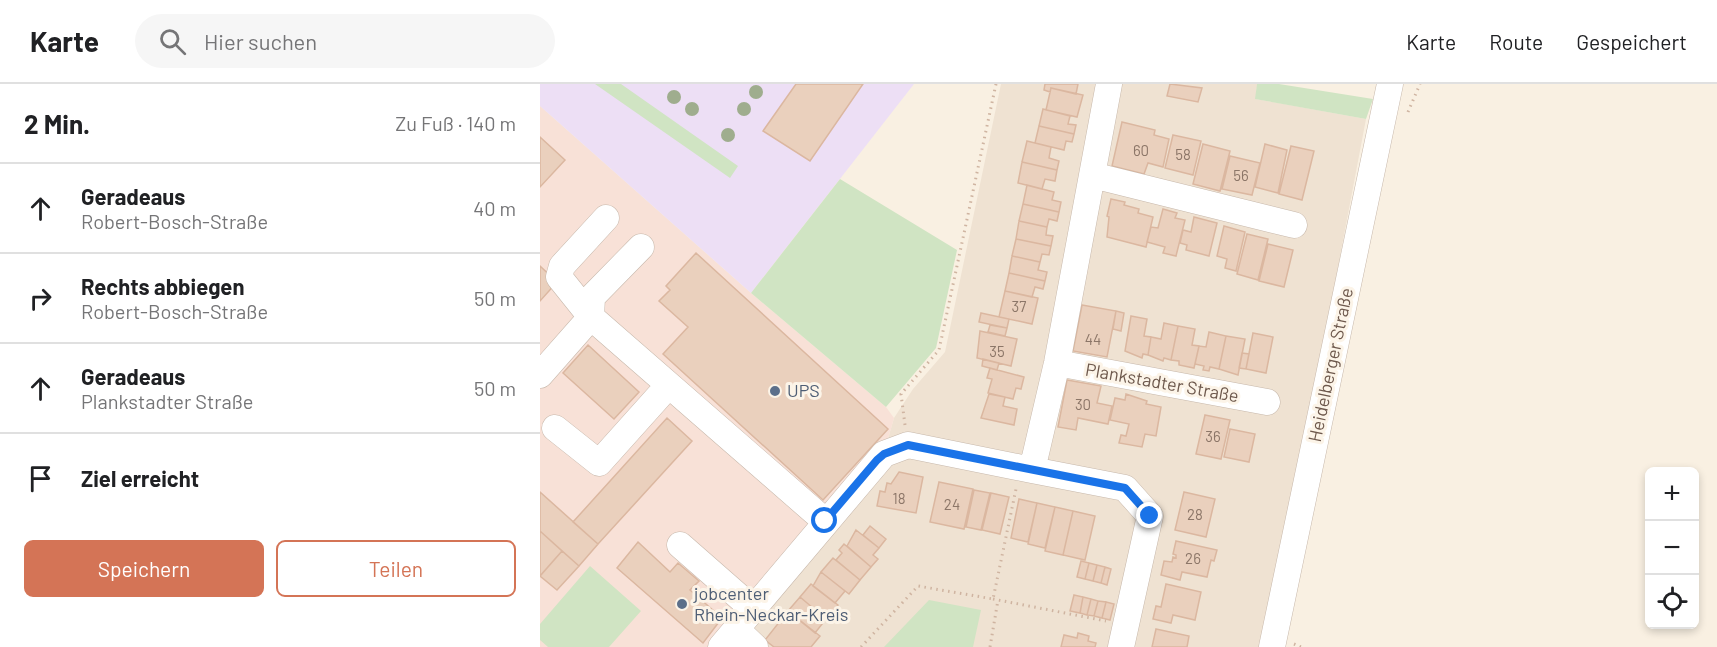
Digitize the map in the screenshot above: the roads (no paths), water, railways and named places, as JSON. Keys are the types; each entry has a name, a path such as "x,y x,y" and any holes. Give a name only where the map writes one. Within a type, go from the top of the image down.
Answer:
{"street":[{"path":"1027,469 1057,363 1109,84"},
{"name":"Heidelberger Straße","path":"1283,646 1390,84"},
{"path":"1092,175 1294,225"},
{"path":"606,219 562,266 559,278 591,316 668,386 825,521"},
{"path":"540,375 591,316 592,297 641,247"},
{"name":"Plankstadter Straße","path":"1057,363 1267,402"},
{"path":"555,428 599,463 668,386"},
{"path":"755,647 729,638 877,460 884,454 908,445 1125,488 1150,516 1124,636"},
{"path":"680,545 753,609"}],"place":[{"name":"UPS","path":"775,391"},
{"name":"jobcenter Rhein-Neckar-Kreis","path":"682,604"}]}
